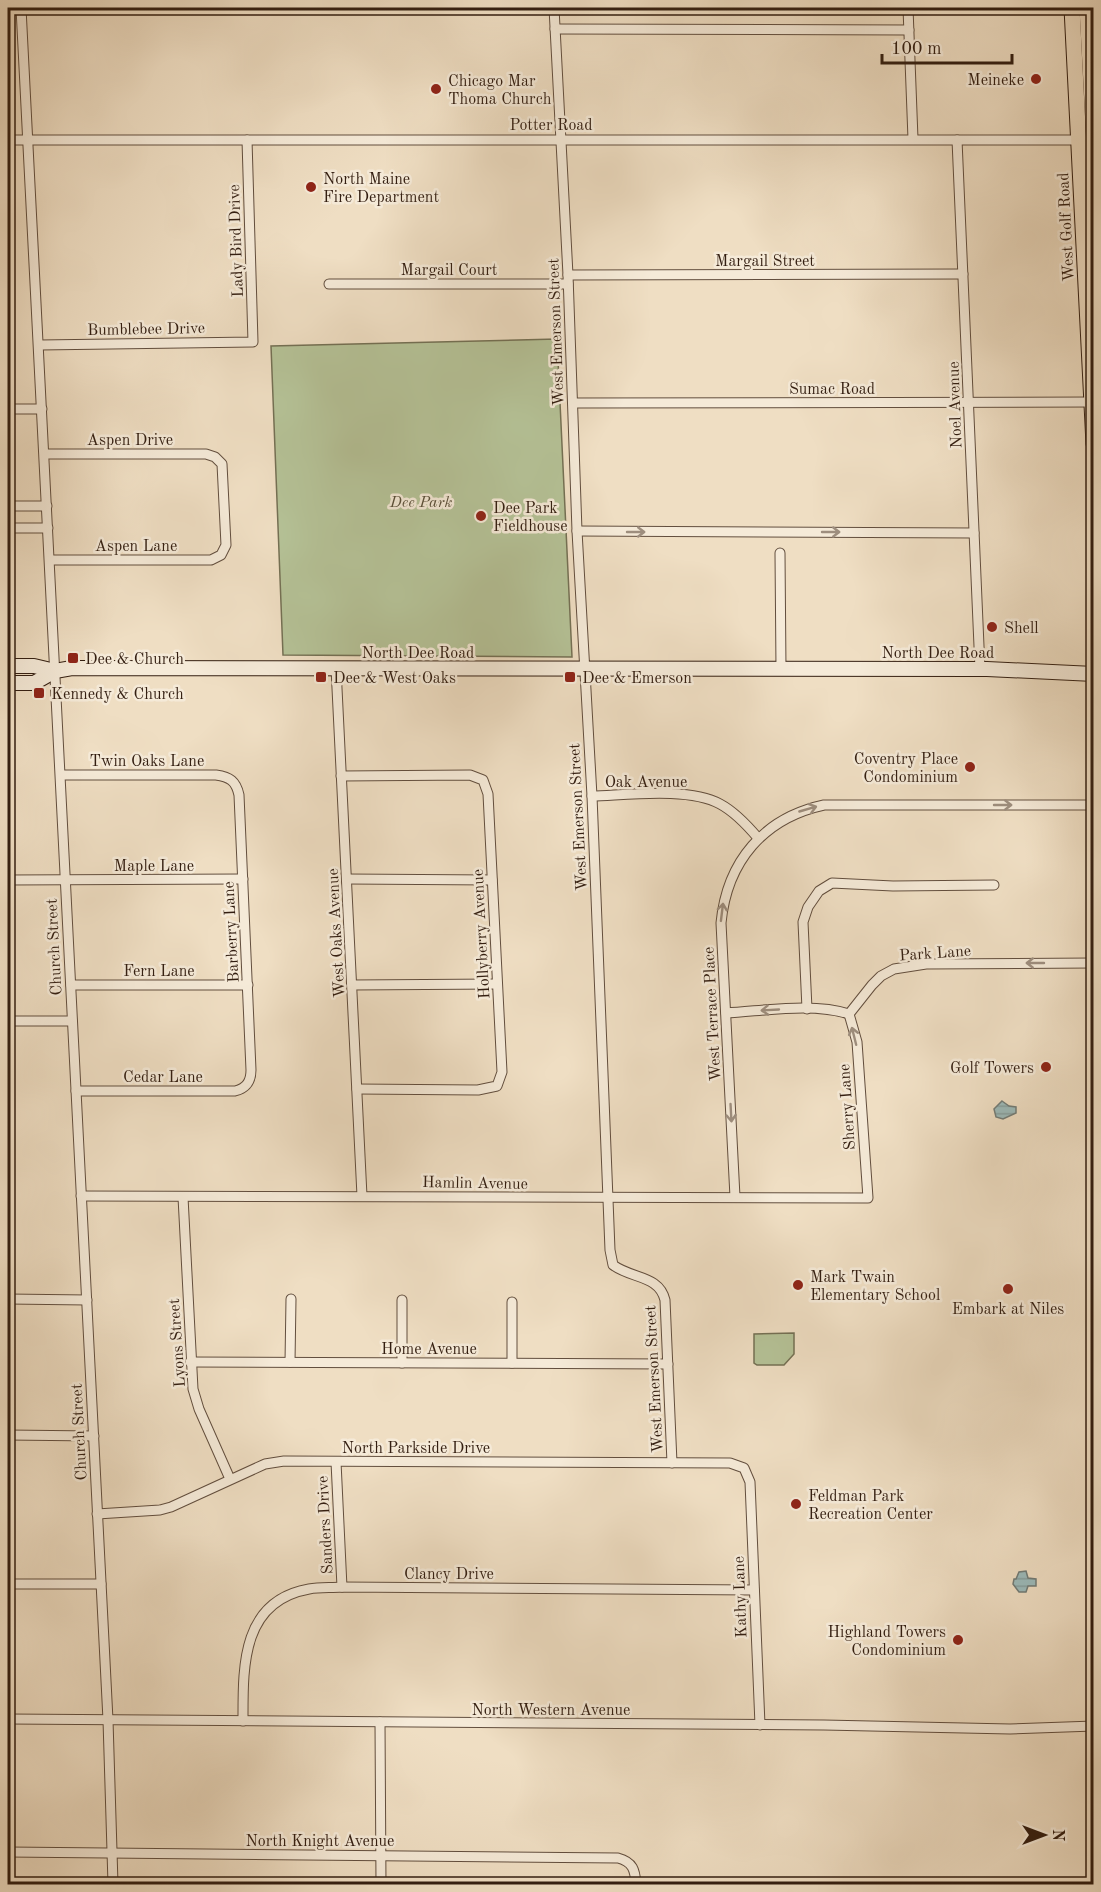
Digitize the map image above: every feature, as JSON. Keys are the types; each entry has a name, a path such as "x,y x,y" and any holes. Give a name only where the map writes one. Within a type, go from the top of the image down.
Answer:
{"main road":[{"name":"West Golf Road","path":"1072,8 1086,140"},
{"name":"West Golf Road","path":"1087,8 1086,140 1094,444"}],"street":[{"name":"Church Street","path":"21,8 40,345 108,1720 113,1884"},
{"name":"West Emerson Street","path":"554,8 592,796 610,1250 613,1265 619,1270 653,1283 663,1291 672,1463"},
{"path":"908,8 913,139"},
{"path":"555,29 909,30"},
{"name":"Potter Road","path":"8,140 1086,140"},
{"name":"Lady Bird Drive","path":"247,140 253,342"},
{"name":"Noel Avenue","path":"957,140 980,669"},
{"name":"Margail Street","path":"568,279 963,274"},
{"name":"Margail Court","path":"329,284 568,279"},
{"name":"Bumblebee Drive","path":"40,345 253,342"},
{"name":"Sumac Road","path":"573,403 1092,402"},
{"path":"8,410 42,409"},
{"name":"Aspen Drive","path":"45,454 206,454 216,457 222,464 226,545 221,555"},
{"path":"8,506 47,506"},
{"path":"8,528 48,528"},
{"path":"578,531 974,533"},
{"path":"780,554 781,669"},
{"name":"Aspen Lane","path":"50,560 211,560 221,555"},
{"path":"8,666 34,666 55,671"},
{"name":"North Dee Road","path":"55,671 72,668 980,669 1094,674"},
{"name":"West Oaks Avenue","path":"336,668 362,1196"},
{"path":"8,683 34,683 55,671"},
{"name":"Twin Oaks Lane","path":"60,776 216,775 232,780"},
{"name":"Hollyberry Avenue","path":"341,776 470,775 483,780 488,794 502,1072 497,1086 478,1090 357,1089"},
{"name":"Barberry Lane","path":"232,780 237,786 239,795 251,1070 248,1084"},
{"name":"Oak Avenue","path":"592,796 674,794 707,799 719,803 732,812 758,838"},
{"name":"West Terrace Place","path":"735,1197 721,924 723,906 734,873 758,838 797,812 824,805 1094,805"},
{"name":"Maple Lane","path":"8,880 243,879"},
{"path":"347,879 492,880"},
{"path":"807,1009 803,922 808,907 819,891 832,883 893,886 994,885"},
{"name":"Park Lane","path":"849,1014 881,976 894,969 909,966 1094,963"},
{"path":"352,985 497,984"},
{"name":"Fern Lane","path":"70,985 248,985"},
{"path":"726,1013 825,1009 849,1014"},
{"name":"Sherry Lane","path":"849,1014 857,1042 868,1198"},
{"path":"8,1021 72,1021"},
{"name":"Cedar Lane","path":"76,1091 236,1091 248,1084"},
{"name":"Hamlin Avenue","path":"81,1196 868,1198"},
{"name":"Lyons Street","path":"183,1197 193,1389 199,1409 230,1479"},
{"path":"8,1299 87,1300"},
{"path":"290,1362 291,1299"},
{"path":"402,1300 402,1363"},
{"path":"512,1302 512,1363"},
{"name":"Home Avenue","path":"190,1362 668,1364"},
{"path":"8,1434 94,1436"},
{"name":"North Parkside Drive","path":"97,1514 171,1507 230,1479 275,1462 730,1463 744,1468"},
{"name":"Sanders Drive","path":"336,1462 342,1587"},
{"name":"Kathy Lane","path":"744,1468 750,1482 760,1725"},
{"path":"8,1584 101,1584"},
{"name":"Clancy Drive","path":"243,1721 246,1654 257,1623 278,1601 291,1594 310,1589 342,1587 754,1590"},
{"name":"North Western Avenue","path":"8,1719 1010,1729 1094,1726"},
{"path":"380,1722 381,1884"},
{"name":"North Knight Avenue","path":"8,1852 618,1858 630,1863 634,1869 636,1884"}],"green space":[{"name":"Dee Park","path":"557,339 572,657 283,655 271,346"},
{"path":"794,1333 794,1354 784,1365 754,1363 754,1334"}],"water":[{"path":"1002,1101 1009,1106 1016,1107 1016,1113 1003,1119 996,1117 994,1109"},
{"path":"1026,1571 1028,1578 1036,1579 1036,1586 1028,1586 1026,1592 1019,1592 1013,1584 1014,1579 1019,1572"}],"place":[{"name":"Meineke","path":"1036,79"},
{"name":"Chicago Mar Thoma Church","path":"436,89"},
{"name":"North Maine Fire Department","path":"311,187"},
{"name":"Dee Park Fieldhouse","path":"481,516"},
{"name":"Shell","path":"992,627"},
{"name":"Dee & Church","path":"73,658"},
{"name":"Dee & West Oaks","path":"321,677"},
{"name":"Dee & Emerson","path":"570,677"},
{"name":"Kennedy & Church","path":"39,693"},
{"name":"Coventry Place Condominium","path":"970,767"},
{"name":"Golf Towers","path":"1046,1067"},
{"name":"Mark Twain Elementary School","path":"798,1285"},
{"name":"Embark at Niles","path":"1008,1289"},
{"name":"Feldman Park Recreation Center","path":"796,1504"},
{"name":"Highland Towers Condominium","path":"958,1640"}]}
